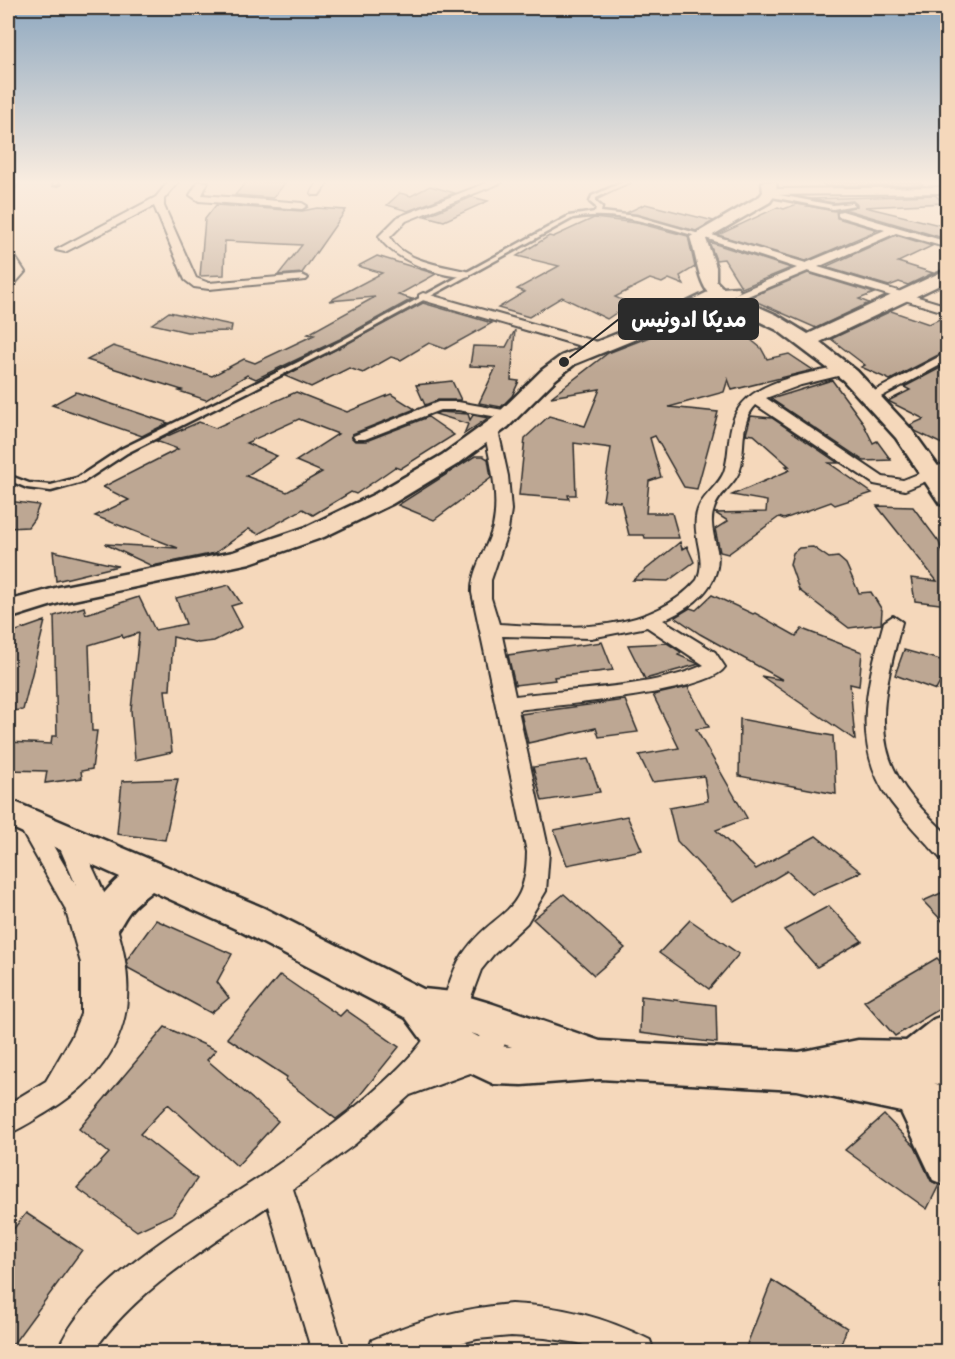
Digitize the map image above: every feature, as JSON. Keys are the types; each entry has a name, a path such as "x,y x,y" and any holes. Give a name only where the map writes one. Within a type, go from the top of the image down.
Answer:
{"main road":[{"path":"699,245 709,274 708,281 732,295 743,309 757,313 807,341 845,370 940,470 948,499"},
{"path":"807,341 948,274"},
{"path":"8,611 81,590 178,571 274,548 312,533 380,500 491,430 559,366 597,346 653,326 689,307 732,295"},
{"path":"17,816 306,946 438,1017 478,1059 494,1065 522,1066 600,1060 797,1071 931,1083"},
{"path":"103,924 118,900 148,873"},
{"path":"438,1017 500,1024 600,1060"},
{"path":"948,1032 931,1083 948,1165"}],"street":[{"path":"61,250 70,245"},
{"path":"176,245 191,280 198,285 302,278"},
{"path":"389,245 403,255 466,274"},
{"path":"735,245 948,310"},
{"path":"732,295 812,268 861,245"},
{"path":"8,254 19,272 8,285"},
{"path":"423,297 597,346"},
{"path":"872,396 948,356"},
{"path":"491,629 555,633 633,626 677,605 705,581 710,565 704,527 706,507 729,477 744,410 756,398 845,370"},
{"path":"756,398 879,481 905,485 940,470"},
{"path":"360,436 438,406 509,415"},
{"path":"73,1352 83,1335 115,1299 171,1255 348,1131 396,1088 430,1054 438,1017 460,985 472,962 488,943 524,912 537,891 540,873 538,852 481,588 483,576 502,525 502,483 491,430"},
{"path":"507,704 662,684 690,678 715,667 708,656 649,620"},
{"path":"893,622 875,707 877,751 893,789 948,851"},
{"path":"17,816 76,906 94,963 94,1014 81,1046 54,1090"},
{"path":"8,1120 80,1072 100,1048 114,1016 116,992 109,941 96,898 67,839"},
{"path":"396,1088 478,1059 489,1049 500,1024"},
{"path":"276,1183 329,1352"},
{"path":"384,1352 411,1337 477,1320 560,1323 617,1338 638,1352"}],"lane":[{"path":"8,477 27,485 51,488 80,480 124,451 343,342 518,245"}],"building":[{"path":"203,245 225,245 224,275 200,276"},
{"path":"302,245 321,245 302,273 278,275"},
{"path":"534,245 690,245 695,267 680,276 684,285 669,279 662,283 650,279 615,297 655,315 638,323 616,313 607,319 562,297 529,317 498,308 525,292 517,289 559,266 517,256"},
{"path":"710,245 720,245 791,268 742,288 724,259 716,260"},
{"path":"753,245 842,245 806,261"},
{"path":"873,245 932,246 898,262 933,273 908,285 899,282 889,286 825,267"},
{"path":"377,256 436,274 398,295 412,299 340,339 256,379 247,375 206,400 179,391 182,390 87,360 113,346 212,376 244,359 255,363 314,335 308,334 375,297 329,301 382,273 358,266"},
{"path":"808,273 874,293 859,299 869,303 816,328 748,298"},
{"path":"423,303 492,323 445,349 429,343 401,360 391,357 363,373 349,368 311,387 285,376"},
{"path":"730,310 756,326 739,330 761,348 767,359 789,354 813,370 732,390 728,379 724,392 669,407 718,412 697,489 684,487 655,436 650,438 661,477 649,481 646,513 672,513 679,538 645,538 644,535 629,535 621,502 603,500 611,448 574,443 576,495 568,495 569,499 519,495 525,438 549,416 585,426 600,389 551,397 608,353 660,333 658,332 675,324 679,326 718,317 712,314"},
{"path":"891,311 929,324 948,315 948,350 890,380 861,367 865,365 831,339"},
{"path":"169,312 232,325 231,331 187,332 152,324"},
{"path":"515,330 511,380 519,381 512,396 501,407 479,403 496,367 470,366 473,346 506,347"},
{"path":"948,364 948,447 915,431 910,425 924,419 888,401 910,390 904,387"},
{"path":"832,380 862,421 873,443 877,441 891,460 864,461 771,399"},
{"path":"452,381 461,400 438,400 425,405 416,385"},
{"path":"76,392 168,423 142,436 52,405"},
{"path":"296,392 347,412 391,394 415,409 352,434 351,437 355,441 366,441 428,417 454,435 400,469 395,467 356,494 351,492 313,515 303,509 258,534 249,529 215,553 152,566 105,544 178,548 95,516 129,500 103,487 178,449 156,441 199,422 215,428","holes":["299,419 338,434 296,461 322,472 287,492 246,476 277,456 246,443"]},
{"path":"440,412 468,414 470,420 473,415 488,418 464,434 468,424 435,414"},
{"path":"751,416 772,418 838,463 829,463 872,493 835,505 831,502 784,519 779,517 728,554 720,552 715,529 728,521 715,513 766,512 767,501 732,495 790,470 786,466 789,466 754,435 746,434"},
{"path":"475,456 488,459 491,478 434,520 398,505"},
{"path":"8,501 39,505 28,527 8,528"},
{"path":"877,506 913,507 939,542 948,566 948,605 915,601 911,578 937,581"},
{"path":"680,542 682,549 687,546 694,562 668,581 633,580"},
{"path":"813,547 829,558 838,557 846,564 859,593 871,592 882,610 881,624 849,628 799,590 790,564 793,553 799,548"},
{"path":"53,551 118,566 56,581"},
{"path":"229,585 241,603 231,606 242,627 214,641 198,643 173,637 170,690 165,690 172,752 135,760 131,710 139,633 123,638 122,635 89,645 92,731 97,731 92,769 81,771 82,778 45,783 47,771 8,770 8,742 51,744 52,736 57,736 54,616 84,607 86,614 139,597 155,630 186,624 176,598"},
{"path":"712,595 755,613 796,636 802,629 862,652 859,686 850,684 855,740 761,676 783,680 700,634 675,617 690,608 696,610"},
{"path":"45,621 23,710 8,711 8,634"},
{"path":"602,642 613,670 554,677 555,680 515,685 508,655"},
{"path":"667,643 681,652 678,655 699,664 645,679 628,645"},
{"path":"904,650 948,662 948,667 936,690 895,675"},
{"path":"688,687 709,727 696,729 747,818 716,830 756,869 816,836 861,872 812,894 787,871 735,902 677,841 669,808 708,801 704,776 652,782 639,755 679,748 653,695"},
{"path":"625,700 638,732 599,737 596,728 528,743 521,714"},
{"path":"740,719 833,736 836,794 739,776"},
{"path":"588,759 600,792 542,801 533,767"},
{"path":"178,779 165,840 117,834 122,781"},
{"path":"627,816 642,850 567,865 554,830"},
{"path":"948,890 948,927 923,901"},
{"path":"564,894 625,948 594,975 533,919"},
{"path":"829,906 862,941 817,967 784,930"},
{"path":"156,920 232,954 217,982 229,998 211,1013 128,968 126,961"},
{"path":"690,920 739,954 709,989 659,953"},
{"path":"937,958 948,969 948,1004 895,1036 864,1001"},
{"path":"280,975 340,1016 346,1010 399,1047 348,1110 336,1119 285,1080 287,1077 227,1038"},
{"path":"641,996 716,1005 717,1043 640,1033"},
{"path":"165,1027 216,1050 207,1060 278,1121 237,1166 168,1104 140,1134 197,1179 173,1214 137,1231 77,1188 109,1153 79,1129"},
{"path":"884,1115 915,1147 931,1181 939,1185 927,1209 845,1150"},
{"path":"26,1213 82,1250 8,1351 8,1236"},
{"path":"772,1280 847,1328 838,1352 744,1352"}],"place":[{"name":"مديكا ادونيس","path":"564,362"}]}
